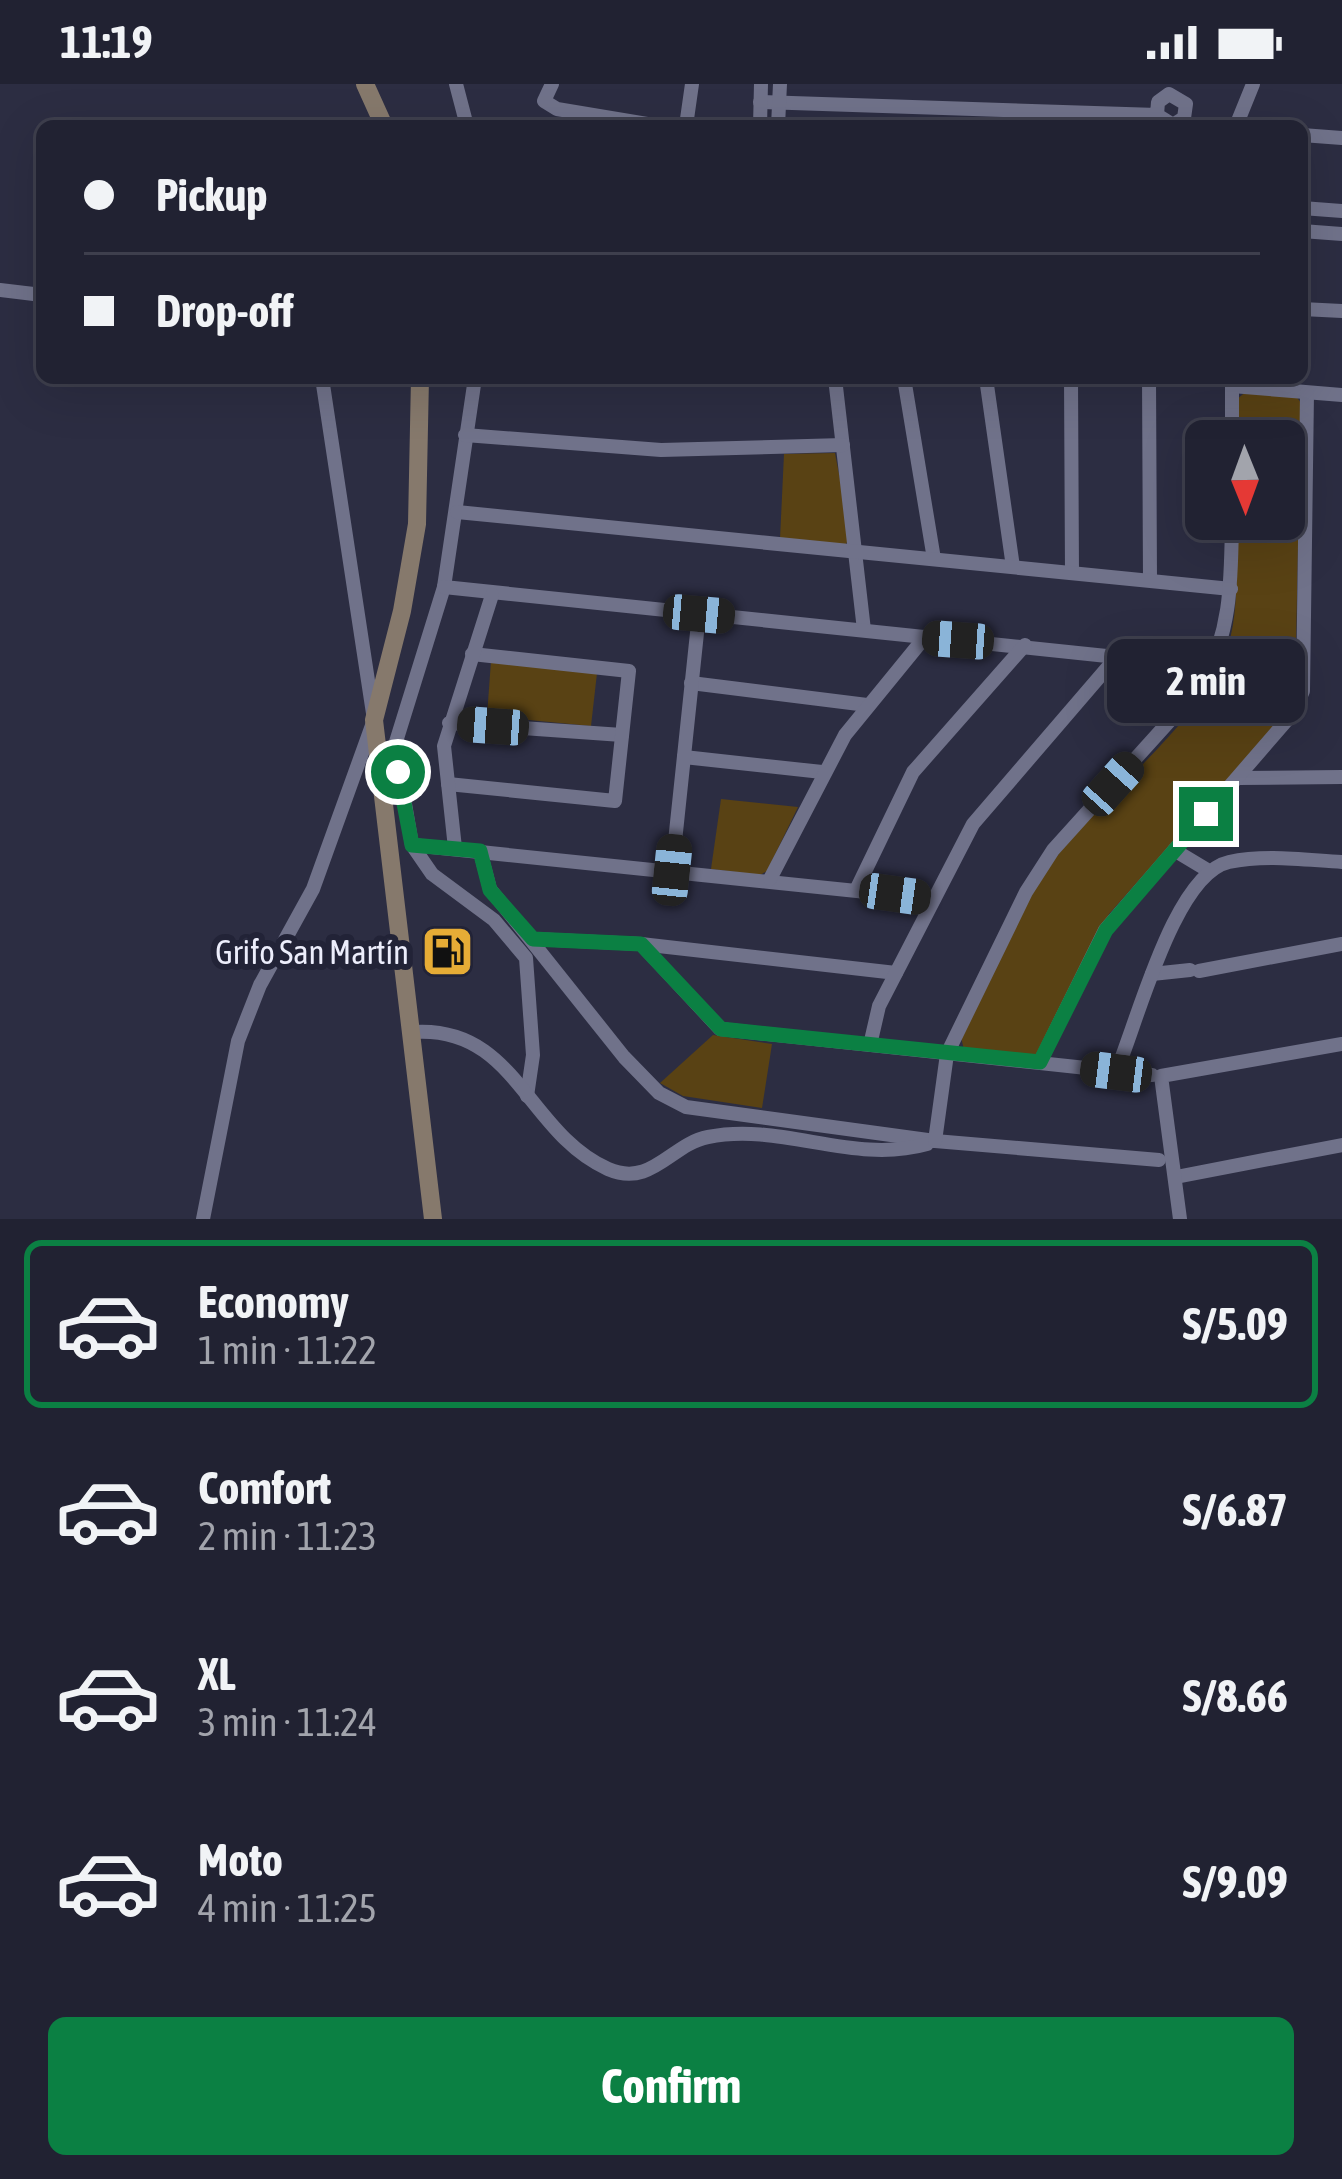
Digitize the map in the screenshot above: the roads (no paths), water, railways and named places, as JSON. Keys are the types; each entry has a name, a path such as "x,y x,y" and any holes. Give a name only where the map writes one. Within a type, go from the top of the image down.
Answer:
{"main road":[{"path":"365,84 381,120"},
{"path":"420,384 417,524 402,611 374,720 433,1219"}],"street":[{"path":"456,84 465,120"},
{"path":"552,84 544,101 557,109 623,120"},
{"path":"687,120 692,84"},
{"path":"760,120 761,84"},
{"path":"779,120 780,84"},
{"path":"1238,120 1253,84"},
{"path":"760,102 1156,115"},
{"path":"1308,135 1342,138"},
{"path":"1308,208 1342,211"},
{"path":"1308,231 1342,234"},
{"path":"0,290 36,294"},
{"path":"1308,309 1342,311"},
{"path":"203,1219 238,1040 260,985 313,889 374,720 323,384"},
{"path":"474,384 444,587 395,746 412,845 432,874 494,920 526,958 532,1054 526,1096"},
{"path":"836,384 859,552 864,630"},
{"path":"905,384 934,560"},
{"path":"987,384 1013,568"},
{"path":"1071,384 1072,573"},
{"path":"1149,384 1150,579"},
{"path":"1232,384 1232,420"},
{"path":"1246,384 1342,395"},
{"path":"1040,1062 1106,930 1294,712 1303,691 1307,393"},
{"path":"465,435 662,450 843,445"},
{"path":"457,512 1231,589"},
{"path":"935,1142 947,1054 1026,892 1053,850 1202,685 1212,667 1224,641 1232,540"},
{"path":"444,587 925,638 1120,653 1212,667"},
{"path":"455,848 444,746 492,595"},
{"path":"672,870 699,614"},
{"path":"770,879 822,772 867,704 925,638"},
{"path":"856,888 913,772 1025,645"},
{"path":"870,1046 879,1006 973,824 1120,653"},
{"path":"448,784 615,801 628,671 472,654"},
{"path":"691,683 867,704"},
{"path":"449,723 622,735"},
{"path":"684,758 822,772"},
{"path":"1238,778 1342,777"},
{"path":"412,845 934,899"},
{"path":"1174,850 1209,871"},
{"path":"480,851 490,890 625,1058 658,1093 686,1107 935,1142 1159,1160"},
{"path":"1116,1072 1152,974 1192,892 1209,871 1246,861 1342,862"},
{"path":"533,939 641,944 896,973"},
{"path":"641,944 721,1029 1157,1076 1342,1044"},
{"path":"1152,974 1342,944"},
{"path":"661,970 676,948"},
{"path":"413,1032 447,1030 481,1044 580,1151 621,1173 664,1165 705,1137 759,1135 893,1153 935,1142"},
{"path":"1157,1076 1180,1219"},
{"path":"1175,1177 1342,1145"}],"place":[{"name":"Grifo San Martín","path":"448,952"}]}
